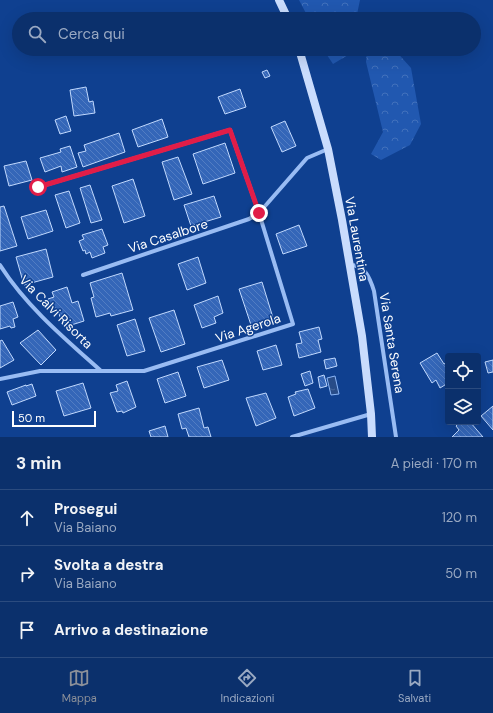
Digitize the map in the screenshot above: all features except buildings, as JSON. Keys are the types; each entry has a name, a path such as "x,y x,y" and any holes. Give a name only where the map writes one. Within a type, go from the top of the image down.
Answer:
{"main road":[{"path":"279,0 285,12"},
{"name":"Via Laurentina","path":"301,56 328,149 350,265 362,336 371,414 372,437"}],"street":[{"path":"38,187 230,130 259,213 307,158 328,149"},
{"name":"Via Casalbore","path":"83,275 249,219 259,213"},
{"name":"Via Agerola","path":"0,379 40,371 144,371 293,324 259,213"},
{"name":"Via Calvi Risorta","path":"0,265 11,282 52,326 100,370"},
{"name":"Via Santa Serena","path":"350,265 356,265 366,271 374,290 396,437"},
{"path":"292,437 371,414"}],"green space":[{"path":"299,0 360,0 357,12 305,12"},
{"path":"328,56 346,56 333,64"},
{"path":"366,56 400,56 411,68 421,124 410,145 381,160 371,154 383,132 366,62"}],"water":[{"path":"335,376 339,394 331,395 327,378"}],"route":[{"path":"38,187 230,130 259,213"}]}
